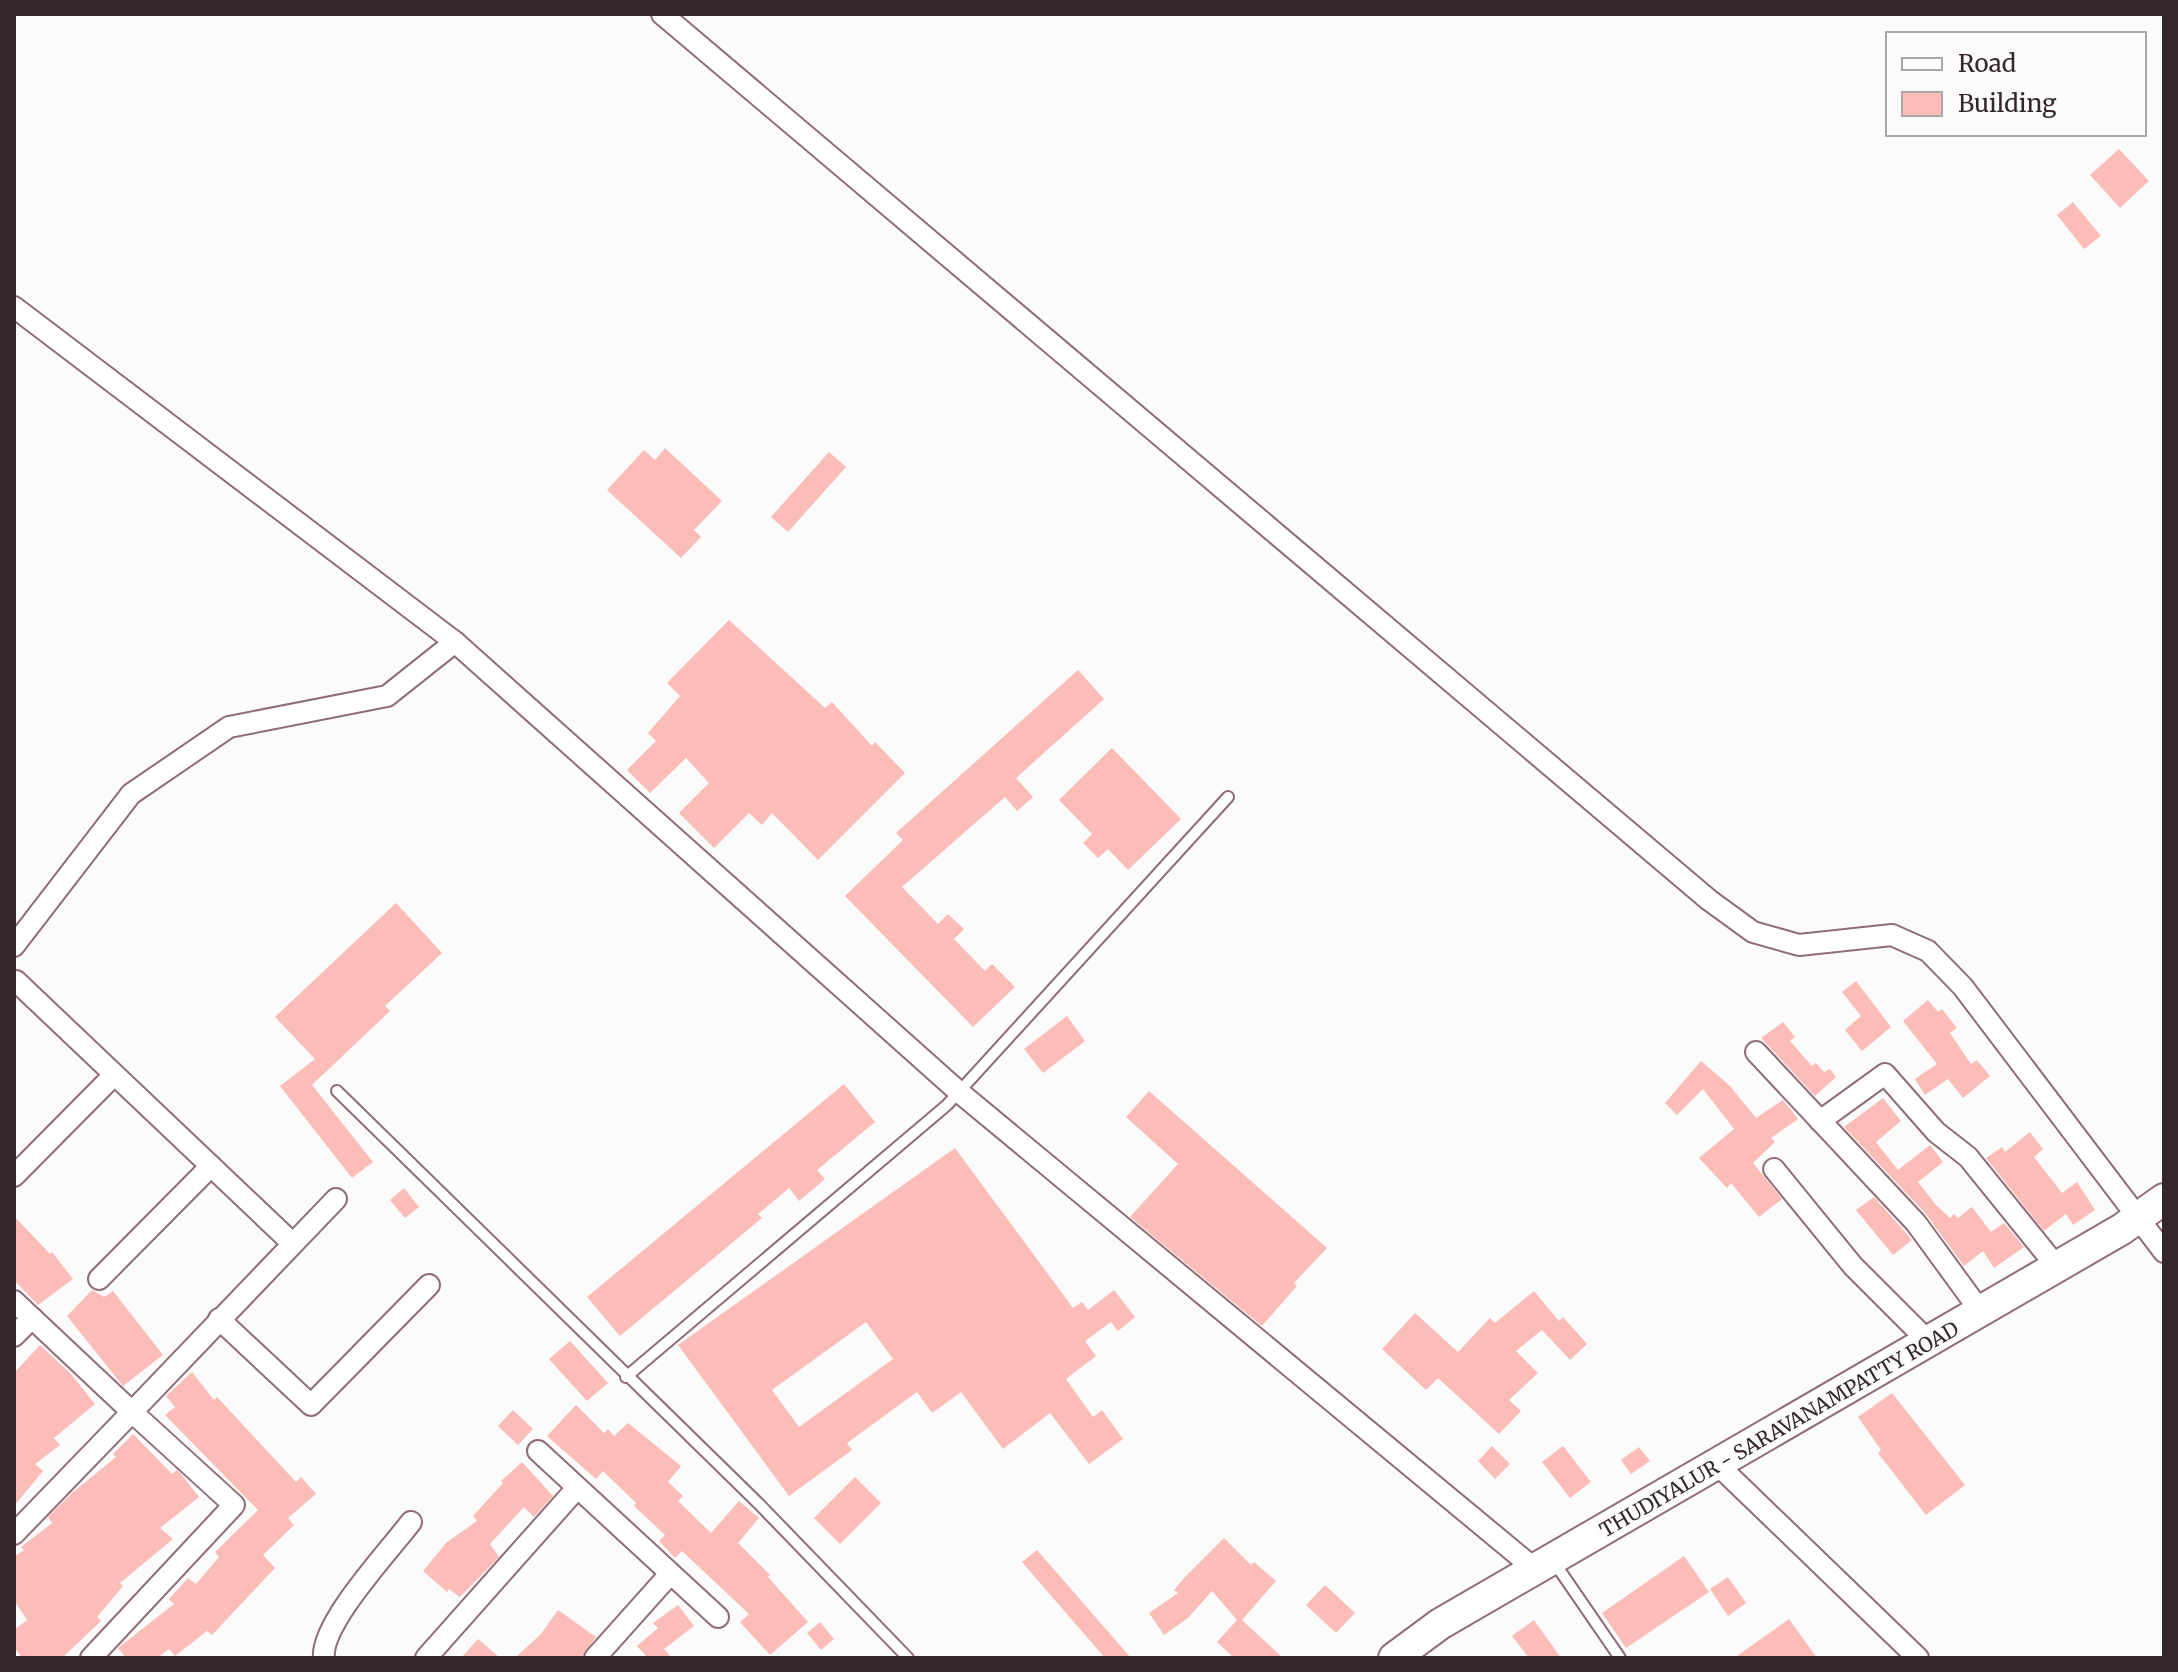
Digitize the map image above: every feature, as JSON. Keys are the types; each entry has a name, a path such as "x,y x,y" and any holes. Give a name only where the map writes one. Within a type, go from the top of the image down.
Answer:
{"main road":[{"name":"THUDIYALUR - SARAVANAMPATTY ROAD","path":"1394,1658 1440,1624 1719,1466 2152,1208"}],"street":[{"path":"662,14 1720,908 1753,932 1799,945 1892,935 1928,951 1963,987 2152,1208 2164,1252"},
{"path":"14,307 455,642 959,1092 1544,1565"},
{"path":"14,946 131,794 229,727 387,696 455,642"},
{"path":"14,959 20,969 15,982 291,1242"},
{"path":"1756,1052 1916,1223 1981,1312"},
{"path":"1820,1121 1885,1074 1936,1132 1968,1157 2057,1267"},
{"path":"14,1176 114,1075"},
{"path":"99,1279 211,1166"},
{"path":"1774,1169 1853,1266 1929,1342"},
{"path":"14,1534 291,1242 336,1199"},
{"path":"219,1319 311,1405 429,1285"},
{"path":"14,1301 234,1505 99,1655"},
{"path":"14,1336 32,1318"},
{"path":"538,1451 718,1617"},
{"path":"1719,1466 1918,1658"},
{"path":"426,1658 577,1488"},
{"path":"324,1658 323,1651 336,1620 411,1522"},
{"path":"595,1658 670,1574"}],"lane":[{"path":"626,1377 959,1092 1228,797"},
{"path":"337,1091 760,1505 908,1658"},
{"path":"1544,1565 1620,1658"}],"building":[{"path":"2119,149 2149,181 2120,208 2090,175"},
{"path":"2073,202 2101,236 2084,249 2057,215"},
{"path":"665,448 722,501 694,530 701,537 681,558 607,490 644,450 655,460"},
{"path":"829,452 846,467 788,532 771,517"},
{"path":"729,620 825,708 832,702 872,746 875,742 905,773 818,860 772,813 762,825 749,813 714,848 679,813 709,783 686,758 650,793 627,770 656,741 648,733 680,696 667,683"},
{"path":"1078,670 1104,699 1016,778 1033,797 1017,811 1005,797 902,887 938,924 948,914 964,929 954,939 985,971 992,964 1015,987 973,1027 845,896 903,840 896,833"},
{"path":"1112,748 1181,819 1128,870 1108,849 1098,858 1083,843 1092,834 1059,800"},
{"path":"396,903 442,953 385,1006 390,1011 312,1085 373,1162 352,1178 280,1086 315,1059 275,1017"},
{"path":"1856,981 1891,1027 1862,1051 1845,1030 1861,1016 1842,992"},
{"path":"1928,1000 1938,1012 1942,1009 1957,1028 1950,1033 1971,1064 1977,1060 1990,1076 1963,1098 1948,1079 1925,1095 1915,1079 1937,1064 1903,1021"},
{"path":"1067,1016 1085,1041 1043,1073 1024,1049"},
{"path":"1783,1022 1795,1037 1790,1041 1812,1066 1816,1063 1824,1072 1830,1069 1836,1077 1815,1096 1761,1038"},
{"path":"1701,1061 1730,1086 1756,1118 1783,1100 1798,1119 1771,1138 1775,1142 1753,1163 1782,1199 1759,1217 1731,1183 1727,1188 1699,1158 1734,1129 1703,1089 1677,1115 1665,1103"},
{"path":"844,1084 875,1122 817,1170 825,1179 799,1201 789,1188 758,1214 762,1218 620,1336 587,1297"},
{"path":"1149,1091 1327,1248 1294,1283 1297,1286 1262,1326 1130,1217 1178,1164 1126,1117"},
{"path":"1883,1098 1901,1121 1876,1142 1898,1170 1930,1145 1943,1162 1918,1182 1936,1205 1950,1218 1954,1214 1958,1218 1972,1207 1991,1232 2004,1223 2024,1247 1994,1268 1983,1251 1964,1266 1926,1214 1844,1127"},
{"path":"2030,1132 2043,1149 2034,1157 2062,1193 2077,1182 2095,1210 2073,1225 2066,1214 2044,1231 1986,1158 2002,1147 2005,1152"},
{"path":"955,1148 1073,1308 1082,1302 1088,1310 1114,1290 1135,1317 1118,1331 1111,1322 1085,1341 1096,1356 1066,1379 1093,1417 1102,1410 1123,1439 1089,1464 1050,1413 1003,1449 961,1392 932,1413 917,1392 847,1443 852,1450 789,1496 678,1345","holes":["866,1322 893,1359 799,1427 772,1390"]},
{"path":"404,1188 419,1207 405,1218 390,1200"},
{"path":"1874,1197 1912,1240 1893,1255 1856,1210"},
{"path":"14,1216 50,1254 52,1252 73,1279 38,1305 14,1280"},
{"path":"92,1290 104,1297 113,1291 163,1355 123,1386 67,1316"},
{"path":"1534,1291 1559,1321 1563,1317 1587,1344 1570,1360 1542,1330 1516,1351 1538,1373 1509,1400 1521,1411 1499,1434 1438,1378 1426,1390 1382,1349 1415,1313 1458,1352 1490,1318 1495,1323"},
{"path":"570,1341 608,1383 587,1401 549,1359"},
{"path":"40,1345 71,1374 95,1404 54,1438 60,1445 35,1464 43,1471 14,1506 14,1373"},
{"path":"192,1372 214,1400 217,1397 296,1482 301,1477 316,1494 288,1518 294,1525 263,1555 275,1568 212,1635 207,1631 175,1656 169,1649 157,1658 126,1658 118,1648 174,1604 169,1599 188,1578 196,1584 219,1557 215,1552 258,1510 165,1415 175,1407 166,1396"},
{"path":"1892,1393 1965,1485 1926,1515 1878,1453 1881,1450 1858,1417"},
{"path":"576,1405 604,1433 608,1429 614,1436 628,1423 681,1466 668,1482 683,1496 678,1501 711,1533 739,1501 759,1518 738,1543 770,1575 768,1577 808,1622 770,1655 740,1622 749,1614 682,1551 675,1558 659,1541 665,1535 634,1506 636,1503 603,1471 596,1479 547,1436"},
{"path":"513,1410 533,1429 518,1445 498,1426"},
{"path":"133,1434 172,1474 177,1470 199,1497 160,1528 173,1539 120,1583 123,1586 97,1617 101,1621 62,1658 22,1658 14,1647 14,1630 27,1620 14,1600 14,1557 24,1550 21,1547 52,1523 48,1517 72,1493 116,1457 113,1454"},
{"path":"1492,1446 1510,1464 1495,1479 1478,1461"},
{"path":"1563,1446 1591,1482 1570,1498 1542,1462"},
{"path":"1639,1447 1650,1461 1631,1474 1621,1460"},
{"path":"522,1462 553,1496 534,1517 524,1507 490,1544 499,1557 460,1597 449,1589 447,1592 423,1571 447,1542 477,1521 473,1516 503,1483 501,1481"},
{"path":"855,1477 881,1503 840,1544 814,1518"},
{"path":"1224,1538 1251,1565 1254,1562 1276,1581 1242,1620 1283,1658 1234,1658 1217,1642 1237,1620 1212,1591 1188,1618 1164,1635 1149,1613 1178,1593 1174,1590 1184,1578"},
{"path":"1037,1550 1131,1658 1105,1658 1022,1562"},
{"path":"1684,1556 1709,1592 1626,1648 1602,1613"},
{"path":"1728,1577 1746,1603 1728,1616 1710,1589"},
{"path":"1325,1585 1355,1613 1336,1633 1306,1605"},
{"path":"678,1605 694,1626 664,1649 672,1658 648,1658 637,1646 658,1628 653,1623"},
{"path":"558,1610 596,1637 581,1658 515,1658 541,1634"},
{"path":"1789,1619 1817,1658 1734,1658"},
{"path":"1534,1620 1561,1658 1529,1658 1512,1636"},
{"path":"820,1622 834,1639 821,1650 807,1633"},
{"path":"478,1639 500,1658 461,1658"}]}
